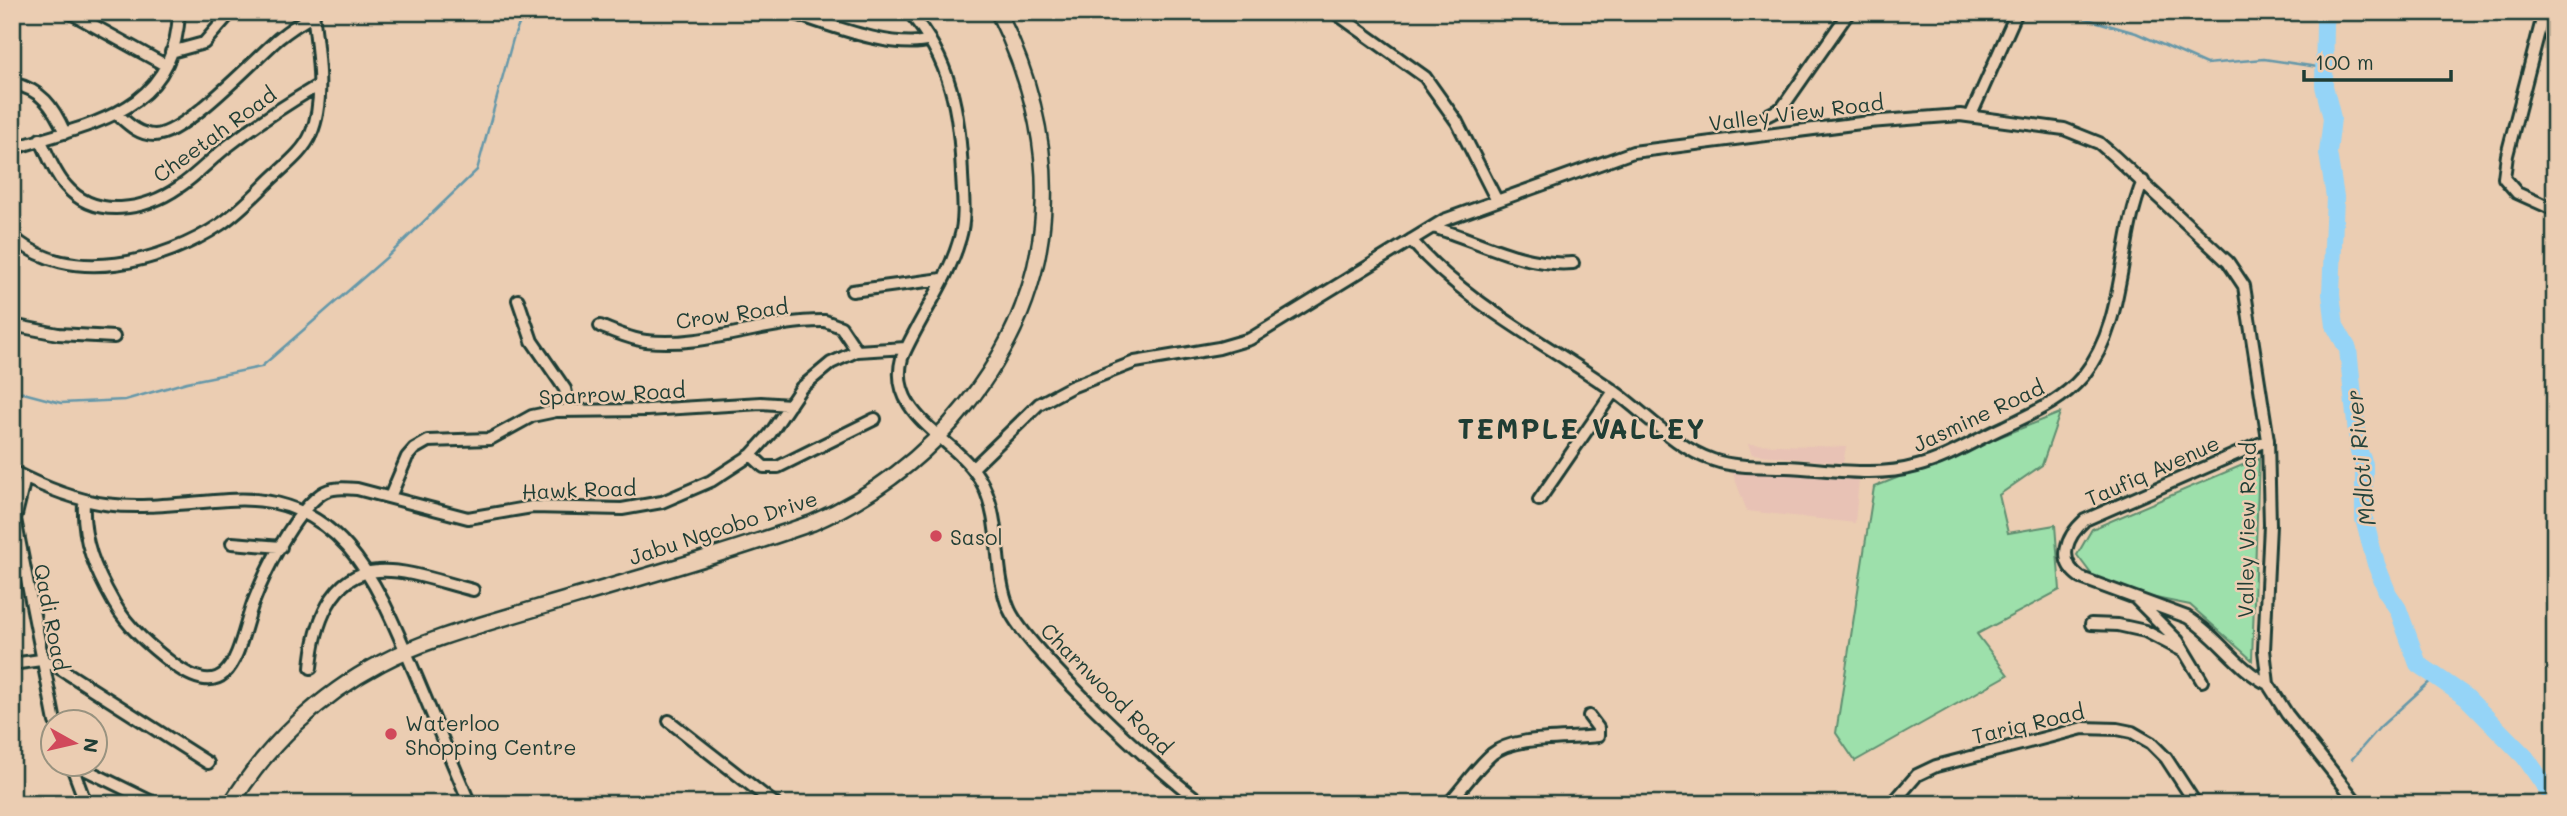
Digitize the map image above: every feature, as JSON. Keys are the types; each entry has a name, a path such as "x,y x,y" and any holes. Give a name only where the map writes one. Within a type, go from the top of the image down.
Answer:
{"main road":[{"name":"Jabu Ngcobo Drive","path":"231,804 261,762 303,718 351,681 406,652 812,523 840,510 897,475 939,436 975,393 1008,343 1034,282 1040,254 1044,194 1040,134 1024,71 998,12"}],"street":[{"path":"69,12 165,65"},
{"path":"12,149 118,115 148,91 171,52 179,12"},
{"path":"171,52 204,43 230,12"},
{"path":"790,12 890,40 913,44 930,40"},
{"name":"Charnwood Road","path":"909,12 930,40 944,66 957,109 963,189 962,229 942,279 906,348 898,375 901,393 910,408 974,468 984,486 991,509 1003,588 1010,610 1022,629 1057,669 1165,774 1204,804"},
{"path":"1334,12 1425,77 1457,122 1496,199"},
{"path":"1768,116 1782,108 1849,12"},
{"path":"1971,115 2017,12"},
{"path":"2544,12 2504,169 2510,188 2555,210"},
{"path":"118,115 146,134 155,135 173,128 216,96 286,32 313,14"},
{"path":"12,236 28,249 47,257 93,265 156,255 191,241 236,213 308,141 316,120 313,14"},
{"path":"12,83 43,96 65,132"},
{"name":"Cheetah Road","path":"40,139 61,180 76,196 106,208 127,207 147,203 178,188 228,146 317,86"},
{"name":"Valley View Road","path":"974,468 1020,422 1051,396 1135,362 1219,348 1250,339 1433,227 1496,199 1604,161 1653,148 1882,120 1971,115 2083,134 2099,143 2228,262 2244,286 2268,440 2270,503 2264,650 2268,684"},
{"name":"Jasmine Road","path":"1411,240 1445,276 1520,331 1615,391 1692,449 1724,463 1880,473 1935,461 2041,410 2066,393 2089,368 2111,324 2131,214 2143,181"},
{"path":"1433,227 1526,261 1547,265 1573,263"},
{"path":"852,291 942,279"},
{"path":"517,300 532,341 565,389 570,410"},
{"name":"Crow Road","path":"600,326 627,337 662,342 707,339 825,321 841,327 857,351"},
{"path":"12,325 58,334 114,337"},
{"name":"Hawk Road","path":"84,502 86,545 115,605 149,644 180,669 204,679 217,677 232,666 257,594 281,547 304,512 320,494 331,490 357,489 444,514 468,518 531,507 638,508 685,494 751,455 801,388 819,371 857,351 906,348"},
{"path":"1539,500 1615,391"},
{"name":"Sparrow Road","path":"390,497 407,457 421,444 440,440 490,439 533,416 570,410 647,410 761,403 790,405"},
{"path":"751,455 764,467 778,467 874,419"},
{"name":"Taufiq Avenue","path":"2268,440 2085,520 2077,527 2067,544 2069,568 2091,583 2171,609 2199,624 2251,674 2268,684"},
{"path":"12,471 84,502 147,508 261,500 304,512 350,546 368,572 406,652 470,804"},
{"name":"Qadi Road","path":"25,478 15,519 52,708"},
{"path":"232,543 281,547"},
{"path":"311,668 319,626 331,598 345,584 368,572 392,571 473,590"},
{"path":"2133,596 2178,641 2202,681"},
{"path":"2091,624 2137,628 2183,651"},
{"path":"12,664 41,660 57,666 208,763"},
{"path":"2268,684 2287,714 2358,804"},
{"path":"1448,804 1479,767 1505,746 1598,736 1600,731 1589,716"},
{"path":"669,721 774,803"},
{"name":"Tariq Road","path":"1892,804 1903,788 1936,766 2099,727 2132,732 2151,743 2166,758 2196,804"},
{"path":"77,778 86,804"},
{"path":"101,778 156,804"}],"shaded area":[{"path":"1748,444 1846,447 1843,463 1752,454"},
{"path":"1728,461 1859,479 1855,523 1747,511"}],"green space":[{"path":"2060,413 2042,465 1999,495 2008,533 2055,525 2060,590 1977,634 2008,675 1855,761 1836,733 1874,487"},
{"path":"2259,458 2252,660 2190,605 2101,587 2077,555 2092,529"}],"waterway":[{"path":"12,390 61,403 125,400 187,382 261,367 387,257 477,170 513,39 524,12"},
{"path":"2063,12 2136,33 2206,64 2264,59 2324,68"},
{"name":"Mdloti River","path":"2328,12 2325,23 2324,86 2332,118 2328,153 2335,197 2331,294 2335,326 2348,349 2359,452 2364,464 2364,519 2376,564 2388,594 2398,609 2418,664 2466,697 2525,757 2555,800"},
{"path":"2352,759 2380,727 2435,677"}],"place":[{"name":"Sasol","path":"936,536"},
{"name":"Waterloo Shopping Centre","path":"391,734"}],"district":[{"name":"TEMPLE VALLEY","path":"1582,428"}]}
